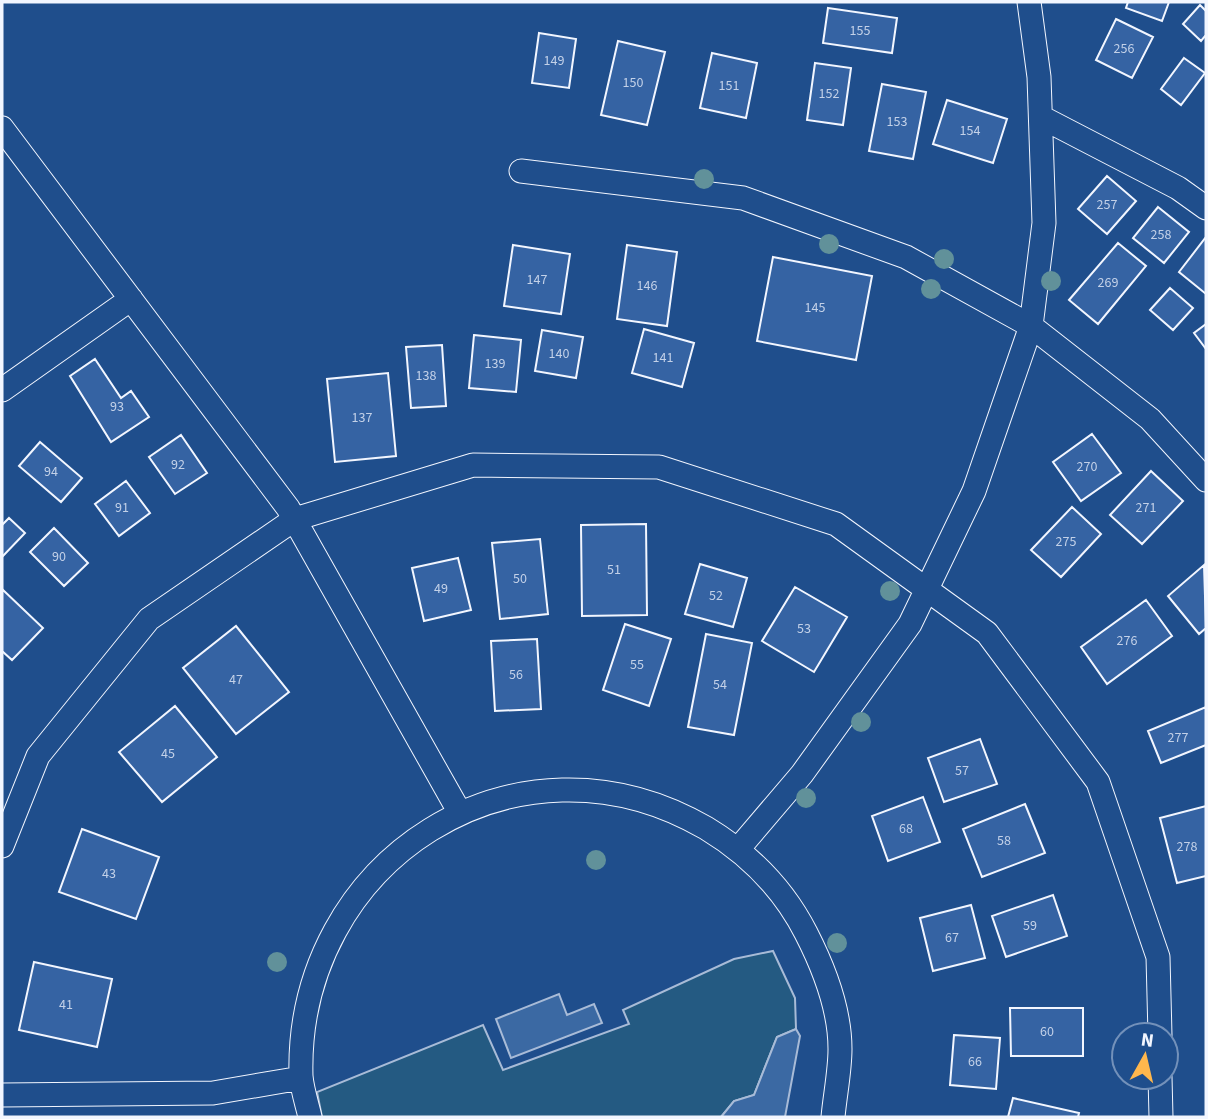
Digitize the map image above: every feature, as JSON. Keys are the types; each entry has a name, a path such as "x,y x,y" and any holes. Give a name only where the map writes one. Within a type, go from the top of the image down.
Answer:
{"street":[{"path":"739,848 802,774 910,624 974,491 1031,326 1044,223 1039,77 1029,2"},
{"path":"1041,117 1178,188 1206,208"},
{"path":"2,128 295,519 460,813"},
{"path":"521,171 743,198 906,257 1031,326 1150,419 1206,480"},
{"path":"2,390 131,299"},
{"path":"2,846 38,756 149,619 295,519 473,465 659,467 836,524 987,633 1098,782 1158,957 1160,1021"},
{"path":"310,1117 301,1078 304,1013 323,950 357,893 404,846 460,813 531,792 604,791 675,810 739,848 791,904 826,972 840,1047 833,1117"},
{"path":"2,1094 213,1093 301,1078"},
{"path":"1160,1091 1161,1117"}],"shaded area":[{"path":"773,951 795,998 796,1029 777,1037 754,1095 734,1101 721,1117 322,1117 317,1092 483,1025 503,1070 629,1024 623,1010 734,959"},
{"path":"559,994 567,1015 594,1004 602,1023 511,1058 496,1019"},
{"path":"796,1029 800,1036 785,1117 721,1117 734,1101 754,1095 777,1037"}],"building":[{"path":"1128,2 1169,2 1162,21 1126,8"},
{"path":"1200,5 1206,11 1206,35 1201,41 1183,24"},
{"path":"828,8 897,18 892,53 823,43"},
{"path":"1116,19 1153,37 1132,78 1096,60"},
{"path":"539,33 576,39 569,88 532,83"},
{"path":"618,41 665,52 647,125 601,115"},
{"path":"712,53 757,63 746,118 700,108"},
{"path":"1184,58 1205,73 1181,105 1161,89"},
{"path":"815,63 851,68 843,125 807,120"},
{"path":"882,84 926,92 913,159 869,151"},
{"path":"947,100 1007,119 993,163 933,144"},
{"path":"1107,176 1136,201 1107,234 1078,209"},
{"path":"1158,207 1189,232 1164,263 1133,238"},
{"path":"1206,237 1206,294 1179,272"},
{"path":"1118,243 1146,266 1098,324 1069,300"},
{"path":"513,245 570,254 561,314 504,306"},
{"path":"627,245 677,252 667,326 617,319"},
{"path":"773,257 872,276 856,360 757,341"},
{"path":"1170,288 1193,308 1173,330 1150,310"},
{"path":"1206,324 1206,349 1194,333"},
{"path":"644,329 694,343 682,387 632,373"},
{"path":"542,330 583,337 576,378 535,371"},
{"path":"474,335 521,340 516,392 469,388"},
{"path":"442,345 446,406 411,408 406,347"},
{"path":"95,359 121,398 131,391 149,417 111,442 70,376"},
{"path":"388,373 396,456 335,462 327,379"},
{"path":"1092,434 1121,473 1081,501 1053,462"},
{"path":"181,435 207,473 175,494 149,457"},
{"path":"40,442 82,478 61,502 19,466"},
{"path":"1151,471 1183,501 1142,544 1110,515"},
{"path":"126,481 150,513 119,536 95,504"},
{"path":"1072,507 1101,534 1061,577 1031,550"},
{"path":"9,518 25,533 2,557 2,525"},
{"path":"646,524 647,615 582,616 581,525"},
{"path":"54,528 88,563 64,586 30,552"},
{"path":"540,539 548,614 500,619 492,543"},
{"path":"458,558 471,610 424,621 412,568"},
{"path":"700,564 747,578 733,627 685,614"},
{"path":"1204,565 1206,628 1199,634 1168,596"},
{"path":"795,587 847,617 814,672 762,641"},
{"path":"2,589 43,628 12,660 2,651"},
{"path":"1146,600 1172,636 1107,684 1081,647"},
{"path":"625,624 671,639 649,706 603,690"},
{"path":"236,626 289,692 236,734 183,668"},
{"path":"706,634 752,643 734,735 688,727"},
{"path":"537,639 541,709 495,711 491,641"},
{"path":"175,706 217,757 162,802 119,752"},
{"path":"1206,707 1206,745 1161,763 1148,731"},
{"path":"980,739 997,784 944,802 928,758"},
{"path":"923,797 940,842 888,861 872,816"},
{"path":"1025,804 1045,853 982,877 963,829"},
{"path":"1206,806 1206,876 1177,883 1160,818"},
{"path":"82,829 159,857 136,919 59,892"},
{"path":"1053,895 1067,936 1006,957 992,916"},
{"path":"971,905 985,958 933,971 920,918"},
{"path":"34,962 112,979 97,1047 19,1030"},
{"path":"1010,1008 1083,1008 1083,1056 1011,1056"},
{"path":"954,1035 1000,1038 996,1089 950,1085"},
{"path":"1013,1098 1079,1113 1078,1117 1008,1117"}]}
